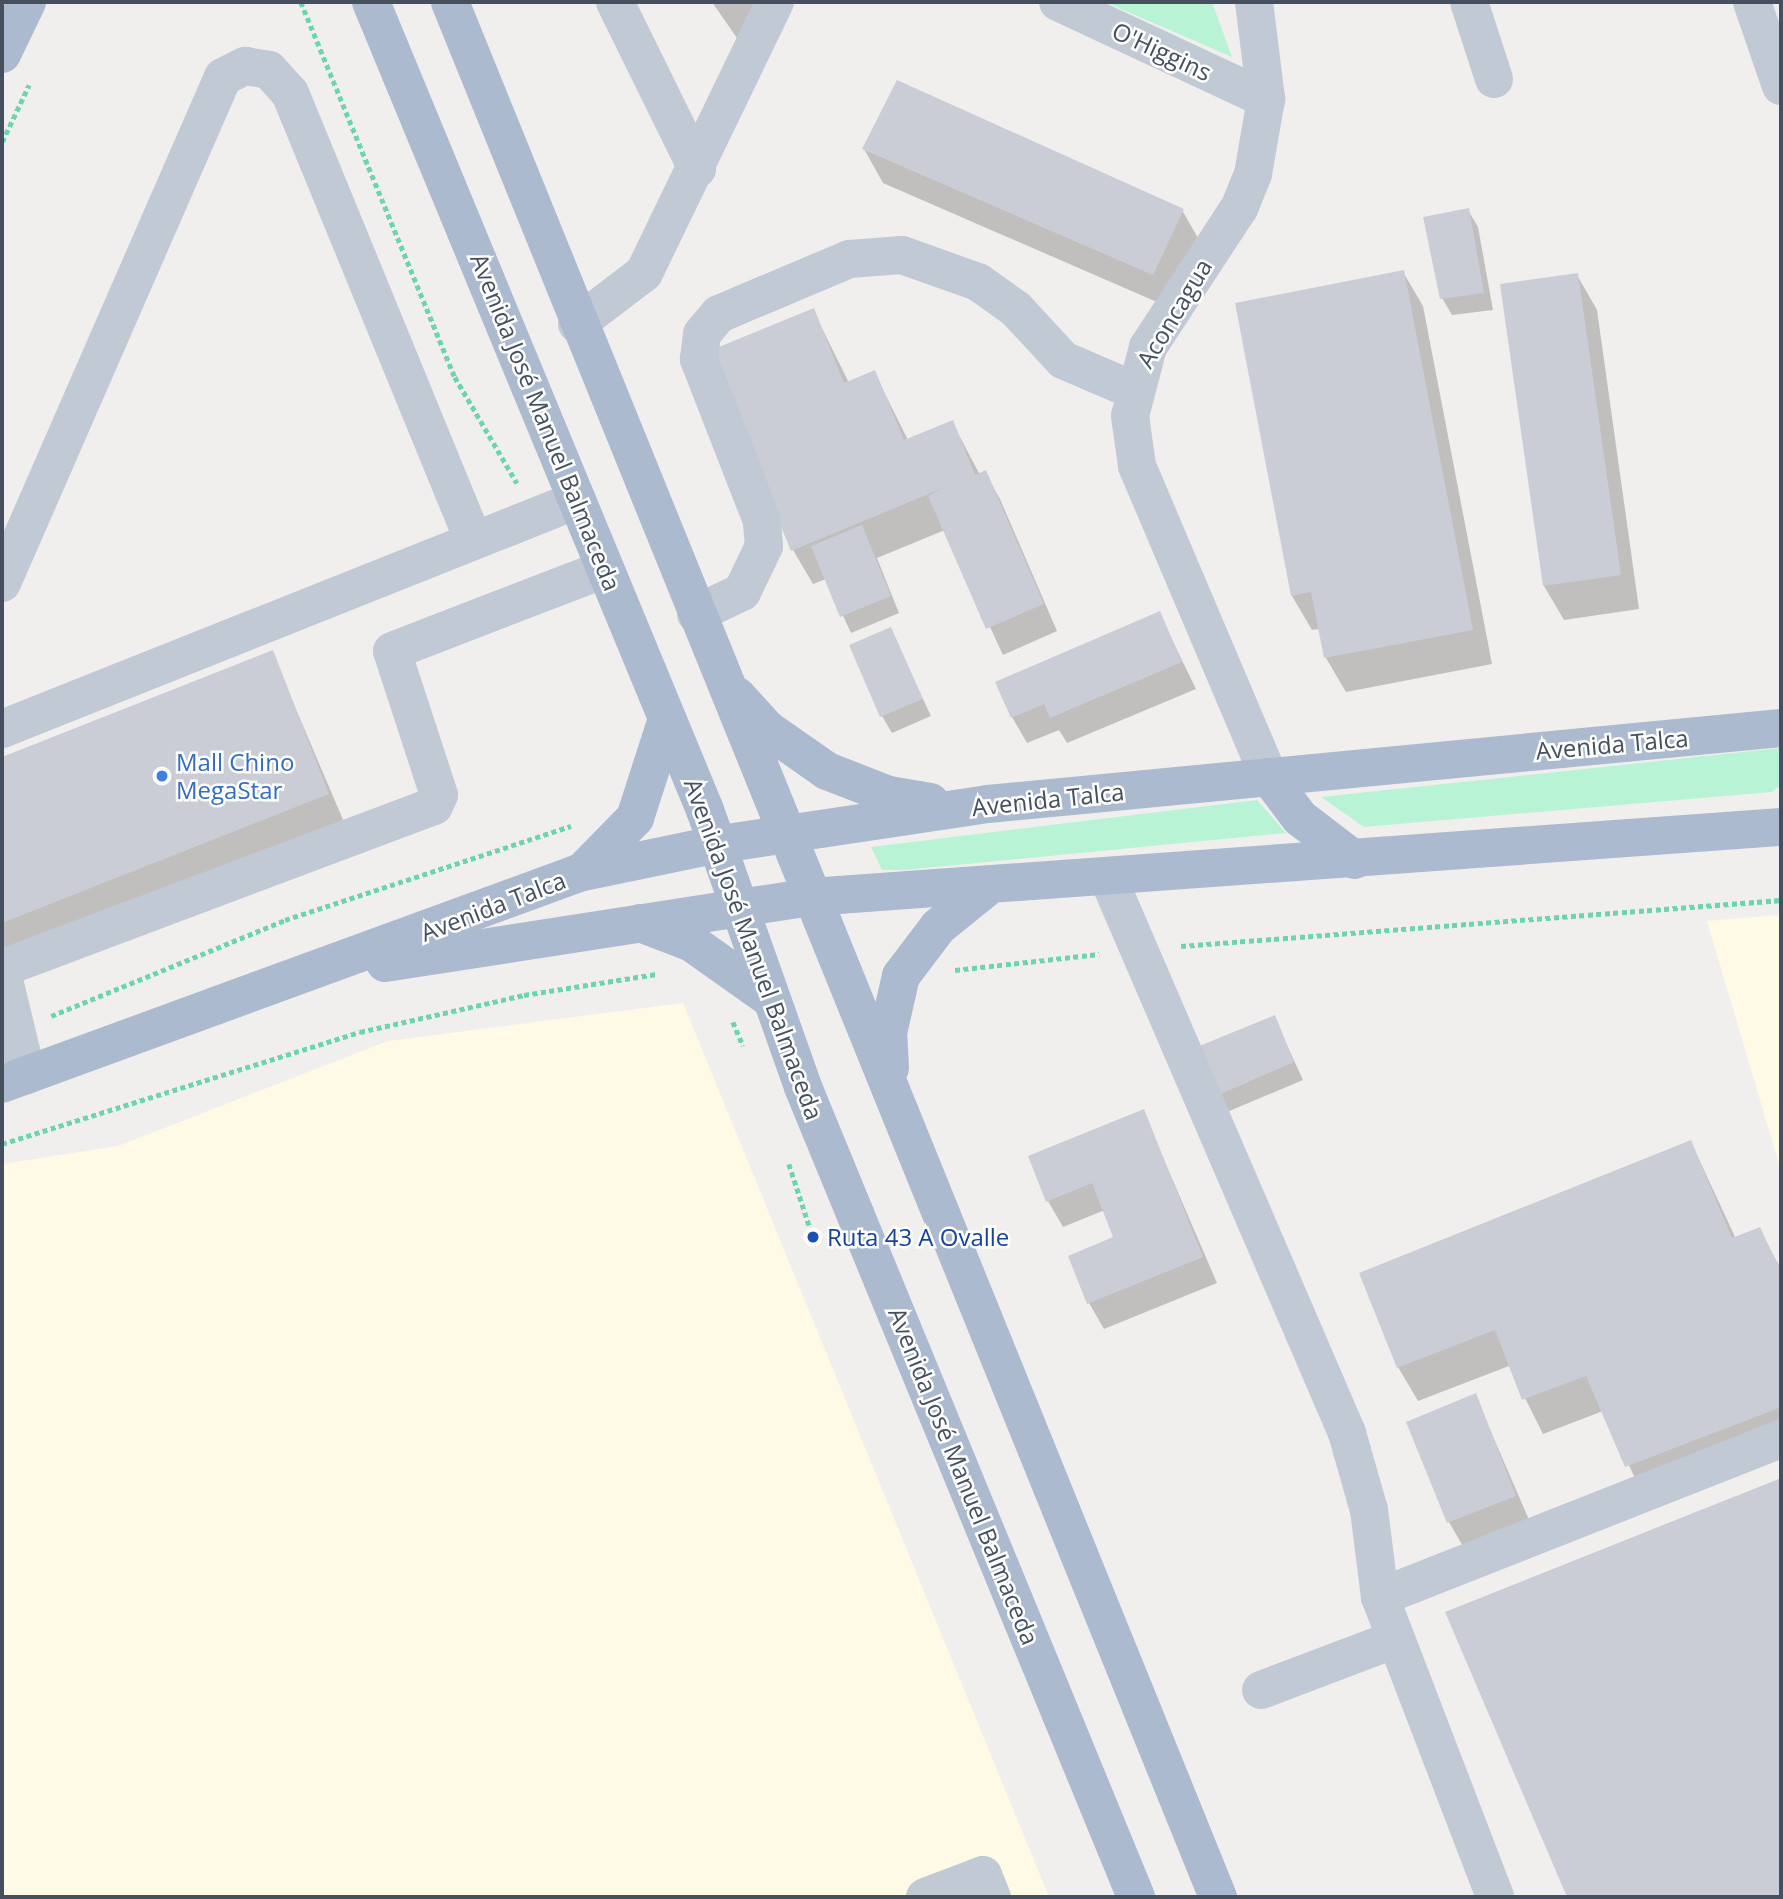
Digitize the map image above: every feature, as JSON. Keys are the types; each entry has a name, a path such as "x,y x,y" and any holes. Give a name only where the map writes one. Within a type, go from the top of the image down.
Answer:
{"main road":[{"path":"2,54 27,2"},
{"name":"Avenida José Manuel Balmaceda","path":"370,2 667,719 768,997 1136,1897"},
{"path":"450,2 783,833 895,1101 1218,1897"},
{"path":"721,674 767,729 827,771 889,795 988,804"},
{"path":"579,873 620,840 635,818 667,719"},
{"name":"Avenida Talca","path":"15,1080 334,967 579,873 713,845 988,804 1781,728"},
{"path":"1269,777 1300,818 1355,860"},
{"name":"Avenida Talca","path":"334,967 488,949 736,905 811,897 985,889 1781,827"},
{"path":"895,1101 888,1033 901,976 938,927 985,889"},
{"path":"635,922 692,943 768,997"}],"street":[{"path":"615,2 697,169"},
{"path":"577,324 644,273 697,169 775,2"},
{"name":"O'Higgins","path":"1058,2 1266,99"},
{"name":"Aconcagua","path":"1254,2 1266,99 1256,161 1239,208 1148,347 1133,390 1137,466 1269,777"},
{"path":"1469,2 1494,79"},
{"path":"1752,2 1778,66"},
{"path":"2,583 223,77 245,66 270,70 290,93 473,538"},
{"path":"696,614 742,592 764,546 762,522 699,359 702,334 719,314 849,259 902,255 978,282 1016,309 1063,360 1133,390"},
{"path":"2,729 473,538 577,500"},
{"path":"15,1080 16,1030 3,976 18,958 434,806 439,795 392,650 605,569"},
{"path":"1109,880 1347,1433 1369,1510 1380,1597 1495,1897"},
{"path":"1380,1597 1781,1439"},
{"path":"1261,1690 1396,1639"},
{"path":"925,1897 983,1875 992,1897"}],"path":[{"path":"301,2 461,389 493,448 541,513"},
{"path":"16,1030 285,920 549,830 635,818"},
{"path":"901,976 1138,950 1781,900"},
{"path":"2,1144 360,1032 524,995 664,975"},
{"path":"729,1010 746,1054"},
{"path":"787,1156 813,1237"}],"shaded area":[{"path":"1781,915 1781,1171 1707,921"},
{"path":"683,1003 1049,1897 2,1897 2,1164 118,1146 388,1041"}],"green space":[{"path":"1105,2 1212,2 1232,57"},
{"path":"1781,748 1781,785 1772,792 1364,827 1321,797"},
{"path":"1257,800 1286,833 905,870 882,870 871,847"}],"building":[{"path":"897,80 1184,209 1153,275 862,149"},
{"path":"1469,208 1484,293 1440,299 1423,217"},
{"path":"1404,270 1473,630 1324,658 1311,592 1291,596 1235,303"},
{"path":"1578,273 1621,575 1543,586 1500,284"},
{"path":"814,308 844,383 875,370 904,440 953,420 975,475 986,470 1044,604 986,629 928,496 943,488 791,551 709,351"},
{"path":"862,525 891,596 840,617 811,546"},
{"path":"1160,611 1182,662 1050,718 1044,704 1011,718 995,682"},
{"path":"891,627 923,699 880,717 849,645"},
{"name":"Mall Chino MegaStar","path":"273,650 329,794 2,923 2,757"},
{"path":"1275,1015 1294,1062 1216,1096 1197,1047"},
{"path":"1144,1109 1203,1257 1087,1304 1068,1256 1113,1237 1092,1183 1046,1202 1028,1156"},
{"path":"1691,1140 1732,1238 1760,1227 1781,1272 1781,1407 1625,1467 1586,1376 1522,1400 1495,1330 1397,1368 1359,1273"},
{"path":"1476,1393 1516,1496 1447,1523 1406,1422"},
{"path":"1781,1478 1781,1897 1567,1897 1445,1612"}],"place":[{"name":"Mall Chino MegaStar","path":"162,776"},
{"name":"Ruta 43 A Ovalle","path":"813,1237"}]}
